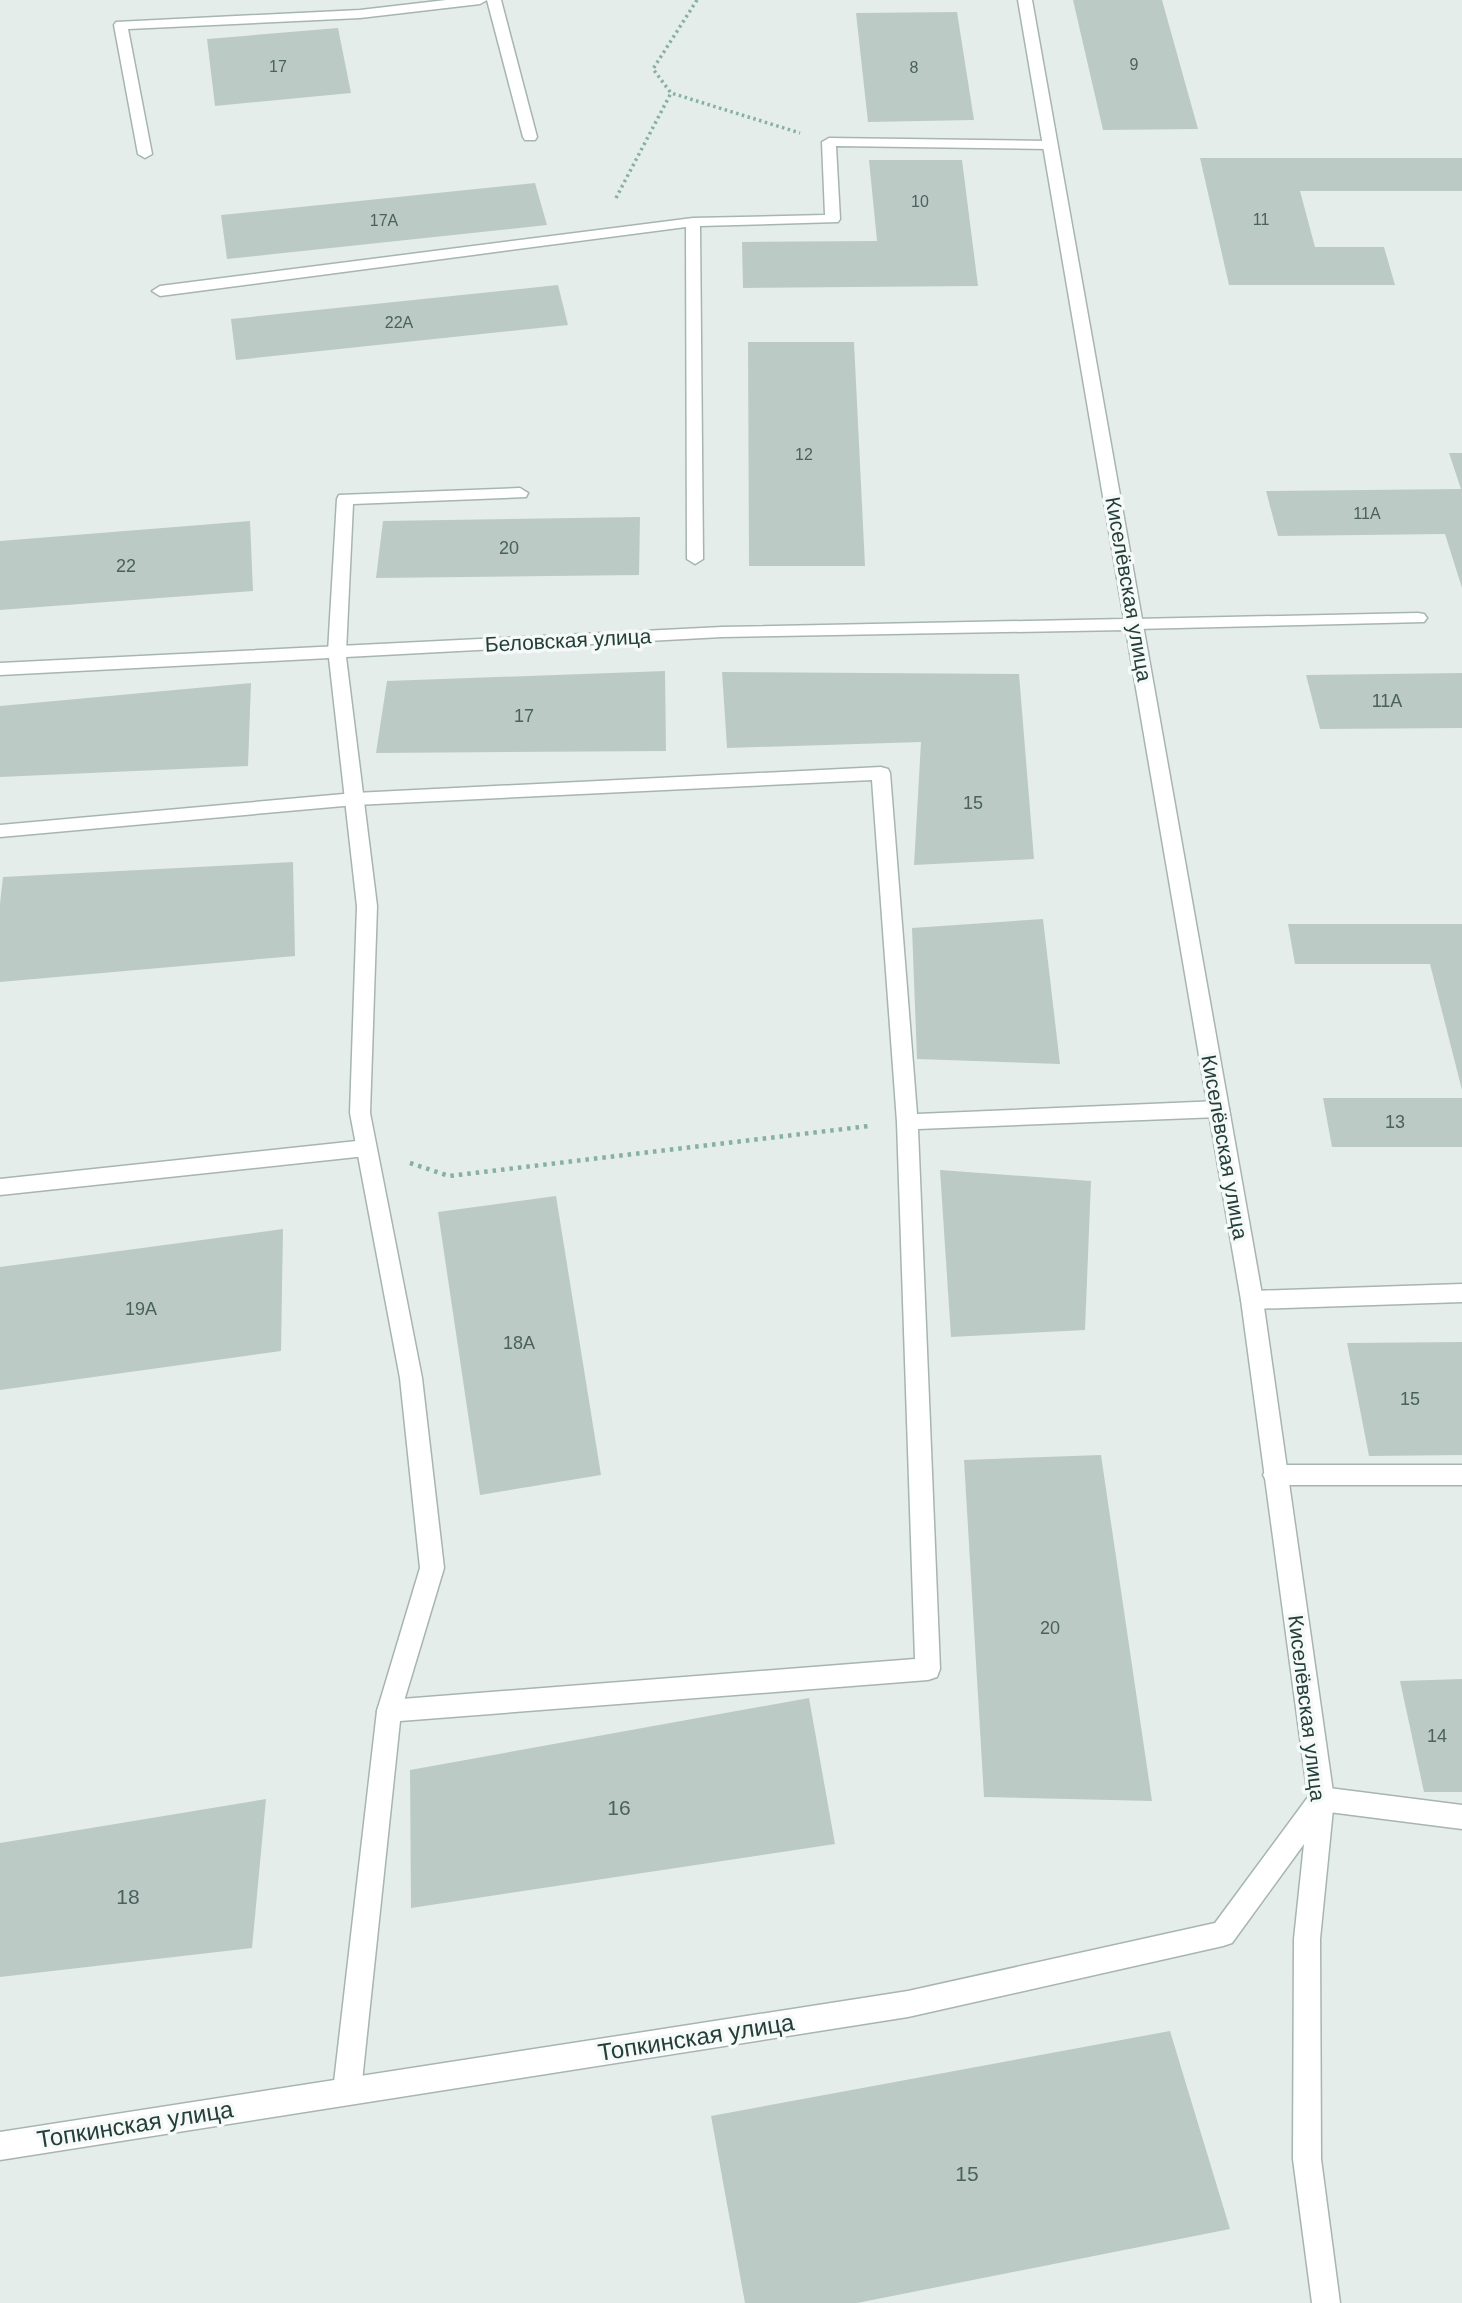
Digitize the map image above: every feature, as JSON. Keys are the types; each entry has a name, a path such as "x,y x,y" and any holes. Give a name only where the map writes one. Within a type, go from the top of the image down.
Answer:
{"street":[{"path":"145,155 121,25 480,0"},
{"path":"494,0 530,137"},
{"name":"Киселёвская улица","path":"1025,0 1252,1300 1321,1799 1307,1939 1307,2159 1326,2303"},
{"path":"160,291 693,222 833,219 829,142 1049,145"},
{"path":"693,222 695,559"},
{"path":"347,2091 389,1711 432,1568 411,1378 360,1113 367,906 337,652 345,499 520,493"},
{"name":"Беловская улица","path":"0,669 722,632 1418,618"},
{"path":"0,831 355,799 881,773 907,1122 928,1669 389,1711"},
{"path":"907,1122 1219,1109"},
{"path":"0,1186 366,1148"},
{"path":"1252,1300 1462,1293"},
{"path":"1275,1475 1462,1475"},
{"path":"1321,1799 1457,1820"},
{"name":"Топкинская улица","path":"0,2146 908,2004 1223,1934 1321,1799"}],"path":[{"path":"697,0 653,69 671,93 829,142"},
{"path":"366,1148 449,1176 907,1122"}],"building":[{"path":"1073,0 1162,0 1198,129 1103,130"},
{"path":"957,12 974,120 868,122 856,13"},
{"path":"338,28 351,93 215,106 207,39"},
{"path":"1200,158 1462,158 1462,191 1300,191 1315,247 1384,247 1395,285 1229,285"},
{"path":"869,160 962,160 978,286 743,288 742,242 877,241"},
{"path":"535,183 547,225 227,259 221,215"},
{"path":"558,285 568,325 236,360 231,319"},
{"path":"748,342 854,342 865,566 749,566"},
{"path":"1449,453 1462,453 1462,588 1445,534 1278,536 1266,491 1461,489"},
{"path":"640,517 639,575 376,578 383,521"},
{"path":"250,521 253,591 0,610 0,541"},
{"path":"665,671 666,751 376,753 387,681"},
{"path":"722,672 1019,674 1034,859 914,865 921,742 727,748"},
{"path":"1462,673 1462,728 1320,729 1306,675"},
{"path":"251,683 248,766 0,777 0,706"},
{"path":"293,862 295,956 0,982 0,904 3,877"},
{"path":"1043,919 1060,1064 917,1059 912,928"},
{"path":"1288,924 1462,924 1462,1090 1430,964 1295,964"},
{"path":"1323,1098 1462,1098 1462,1147 1332,1147"},
{"path":"940,1170 1091,1181 1085,1330 951,1337"},
{"path":"556,1196 601,1475 480,1495 438,1212"},
{"path":"283,1229 281,1351 0,1390 0,1267"},
{"path":"1462,1342 1462,1455 1369,1456 1347,1343"},
{"path":"1101,1455 1152,1801 984,1797 964,1460"},
{"path":"1462,1679 1462,1792 1424,1792 1400,1681"},
{"path":"809,1698 835,1844 411,1908 410,1770"},
{"path":"266,1799 252,1948 0,1977 0,1843"},
{"path":"1170,2031 1230,2229 857,2303 745,2303 711,2116"}]}
